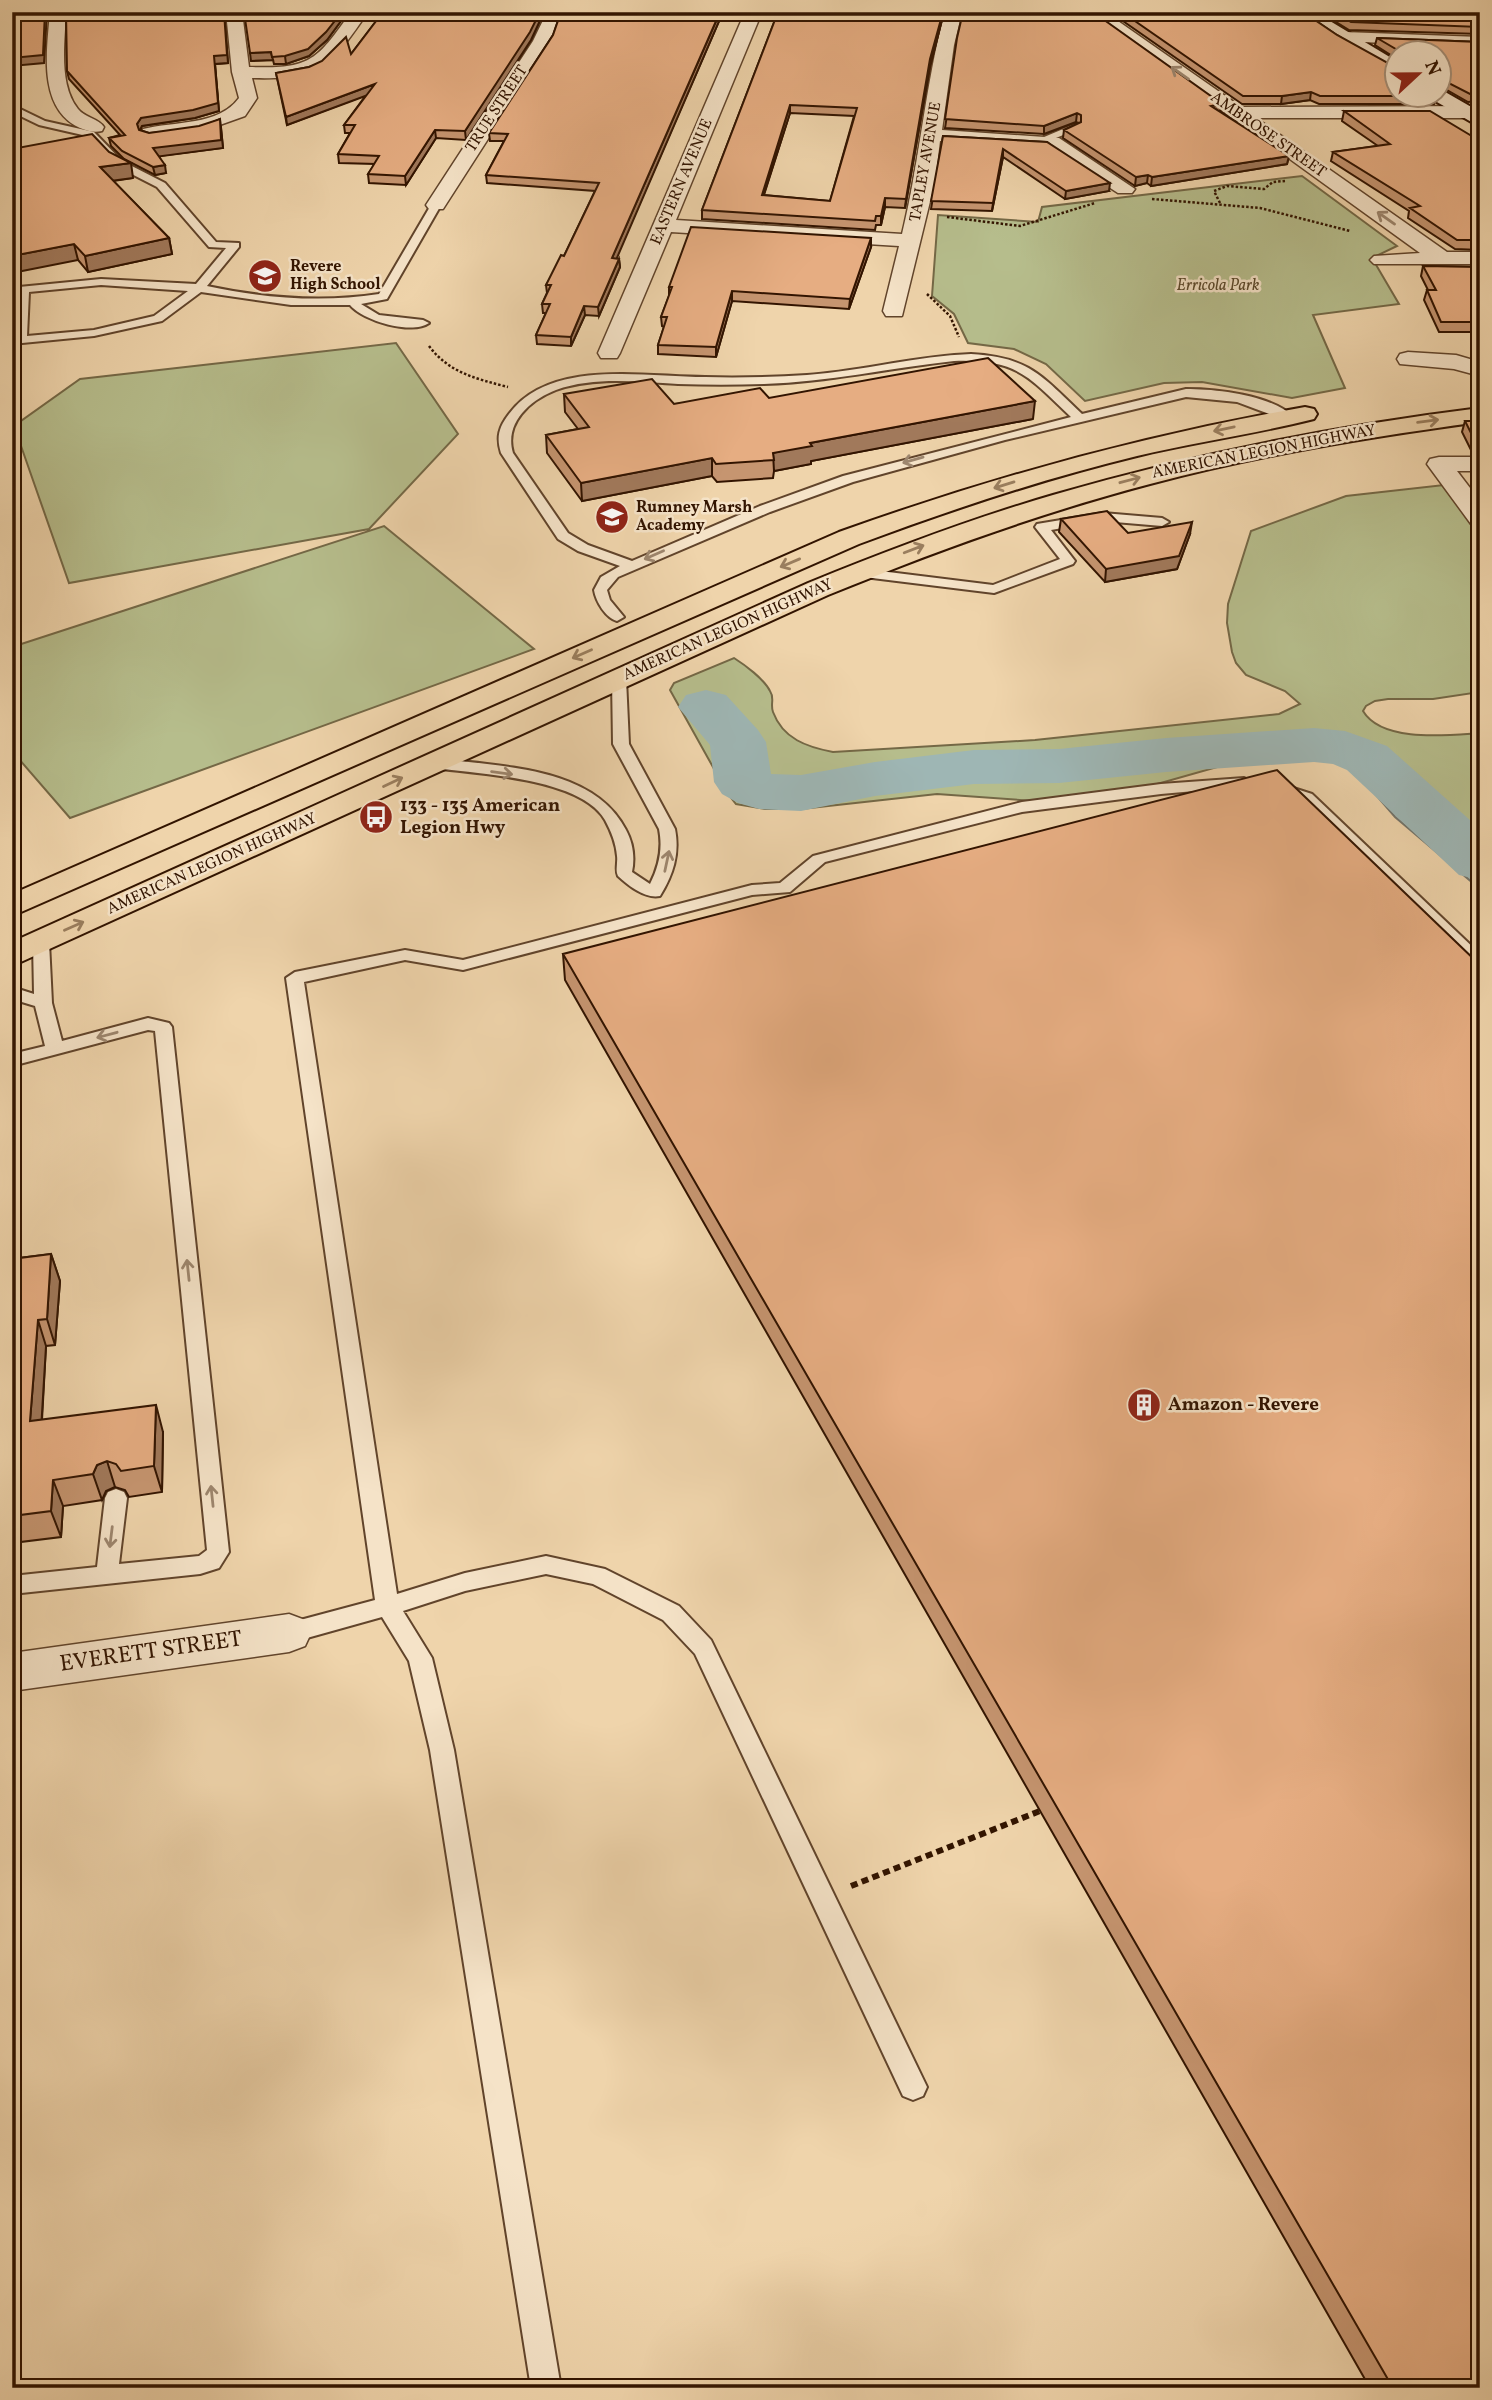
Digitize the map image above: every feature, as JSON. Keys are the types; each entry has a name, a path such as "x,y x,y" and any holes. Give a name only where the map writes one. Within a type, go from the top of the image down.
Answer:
{"highway":[{"name":"AMERICAN LEGION HIGHWAY","path":"15,904 861,534 965,497 1069,466 1166,442 1287,417 1412,398"},
{"name":"AMERICAN LEGION HIGHWAY","path":"12,955 856,572 933,541 1014,514 1173,469 1336,435 1476,399"}],"street":[{"path":"58,12 55,68 62,97 72,115 95,127"},
{"path":"150,133 200,126 238,112 248,98 234,12"},
{"path":"242,72 289,72 314,66 331,50 360,12"},
{"name":"TRUE STREET","path":"436,205 542,41 556,12"},
{"name":"EASTERN AVENUE","path":"610,353 754,12"},
{"name":"TAPLEY AVENUE","path":"894,311 918,214 945,45 954,12"},
{"name":"AMBROSE STREET","path":"1094,12 1441,258"},
{"path":"1302,12 1384,61"},
{"path":"1344,37 1480,42"},
{"path":"1454,103 1475,115"},
{"path":"1236,113 1475,115"},
{"path":"932,135 1042,140 1059,145 1125,189"},
{"path":"663,225 911,241"},
{"path":"1381,260 1480,258"},
{"path":"1408,359 1456,362 1480,369"},
{"path":"1480,464 1439,464 1480,519"},
{"name":"EVERETT STREET","path":"12,1672 289,1633"}],"lane":[{"path":"12,108 42,123 90,134 118,163 161,185 213,245 235,245 199,288 158,319 94,333 16,341 18,286 101,282 199,288 272,298 354,302 383,297 436,205"},
{"path":"1042,140 1075,127"},
{"path":"354,302 360,313 377,319 423,323"},
{"path":"631,565 583,548 563,536 503,446 503,431 525,403 535,396 554,387 581,381 619,378 742,381 796,378 870,371 969,356 1005,361 1023,368 1079,418"},
{"path":"617,617 603,599 599,589 602,581 631,565 765,509 848,479 1171,396 1195,393 1273,409 1287,417"},
{"path":"856,572 994,589 1068,561 1042,527 1103,517 1162,522"},
{"path":"619,679 621,744 667,829 670,841 664,873 654,892"},
{"path":"434,763 540,779 576,790 595,800 609,812 619,828 627,860 624,873 635,883 654,892 668,912"},
{"path":"546,2388 442,1750 420,1658 387,1606 295,978 405,955 463,965 752,890 784,888 819,859 1022,807 1161,789 1242,783 1277,788 1306,797 1480,964"},
{"path":"41,942 43,1003 55,1049"},
{"path":"12,993 43,1003"},
{"path":"12,1060 148,1024 163,1027 218,1552 211,1561 200,1565 12,1585"},
{"path":"107,1575 116,1499"},
{"path":"289,1633 346,1619 465,1583 546,1565 597,1576 671,1613 703,1647 913,2087"}],"path":[{"path":"1220,203 1214,191 1227,186 1254,190 1273,182 1287,181"},
{"path":"1152,199 1260,208 1357,233"},
{"path":"918,214 1020,226 1098,202"},
{"path":"1320,222 1332,218"},
{"path":"927,294 950,316 969,356"},
{"path":"423,323 424,336 430,348 445,366 474,379 535,396"},
{"path":"12,395 16,341"},
{"path":"823,1896 1040,1811"}],"green space":[{"name":"Erricola Park","path":"1302,176 1397,246 1372,258 1399,304 1313,315 1345,388 1292,398 1202,382 1164,383 1085,401 1046,364 1014,349 968,343 954,314 932,296 938,215 1038,222 1042,207"},
{"path":"396,343 458,434 369,529 69,583 14,426 80,379"},
{"path":"1444,485 1480,519 1480,692 1433,699 1375,701 1363,711 1372,721 1400,733 1480,733 1480,841 1425,796 1419,782 1395,766 1388,754 1356,750 1338,761 1311,754 1256,756 1136,790 1035,801 937,794 801,809 765,809 736,804 670,690 674,683 734,658 767,686 772,696 773,712 783,729 805,744 833,752 1035,740 1279,714 1300,704 1285,691 1246,675 1236,663 1227,623 1228,604 1251,531 1346,496"},
{"path":"384,526 534,649 70,818 12,751 12,647"}],"water":[{"path":"1366,748 1388,754 1395,766 1419,782 1425,797 1480,841 1480,889 1395,817 1364,781 1338,761 1356,750"}],"building":[{"path":"12,12 45,12 43,55 12,58"},
{"path":"66,12 224,12 227,55 214,56 218,103 141,118 137,124 139,130 149,133 199,126 220,119 221,140 153,148 165,165 153,167 122,151 109,138 125,135 67,71"},
{"path":"244,12 341,13 308,49 272,57 271,52 250,53"},
{"path":"383,12 540,12 530,32 465,131 435,130 405,176 368,174 379,156 338,154 355,125 344,125 375,84 286,117 276,73 309,67 322,61 346,37 351,54"},
{"path":"561,12 720,12 612,258 619,259 598,307 584,306 571,337 536,335 550,304 542,304 551,285 546,285 561,255 564,256 599,183 486,175 508,134 489,133 553,35"},
{"path":"778,12 943,12 930,59 906,199 885,198 881,216 876,216 875,221 702,210","holes":["790,105 857,108 830,201 762,195"]},
{"path":"963,12 1093,12 1222,104 1211,106 1289,156 1152,177 1136,177 1064,130 1081,122 1081,115 1077,113 1044,126 945,119"},
{"path":"1122,12 1303,12 1337,35 1384,61 1384,96 1320,96 1311,92 1282,96 1243,96"},
{"path":"1334,12 1480,12 1480,27 1351,22"},
{"path":"1454,41 1480,42 1480,93 1470,94 1454,86"},
{"path":"1344,111 1430,111 1480,141 1480,240 1457,240 1410,208 1420,206 1333,152 1390,144"},
{"path":"92,134 109,152 131,163 100,167 169,238 85,256 74,244 12,256 12,149"},
{"path":"943,136 1047,142 1110,183 1066,191 1003,149 993,203 931,201"},
{"path":"691,227 871,238 850,299 732,291 716,347 658,345 667,317 661,317 672,287 669,287"},
{"path":"1423,266 1480,267 1480,322 1441,322 1427,290 1436,290"},
{"path":"988,358 1035,401 810,443 812,446 773,453 774,460 716,464 712,458 581,483 546,435 589,427 564,394 652,379 674,404 760,388 769,398"},
{"path":"1465,421 1480,421 1480,443 1476,443"},
{"path":"1107,511 1128,533 1192,522 1179,556 1106,569 1061,519"},
{"name":"Amazon - Revere","path":"1277,770 1480,965 1480,2388 1393,2388 563,954"},
{"path":"51,1254 47,1319 38,1320 30,1421 156,1405 154,1466 121,1471 116,1464 107,1461 97,1465 93,1474 53,1480 51,1511 12,1516 12,1259"}],"waterway":[{"path":"706,707 738,742 743,782 759,791 801,793 875,779 974,767 1059,766 1166,755 1314,745 1345,748 1367,758 1480,862"}],"place":[{"name":"Revere High School","path":"265,276"},
{"name":"Rumney Marsh Academy","path":"612,517"},
{"name":"133 - 135 American Legion Hwy","path":"376,817"},
{"name":"Amazon - Revere","path":"1144,1405"}]}
